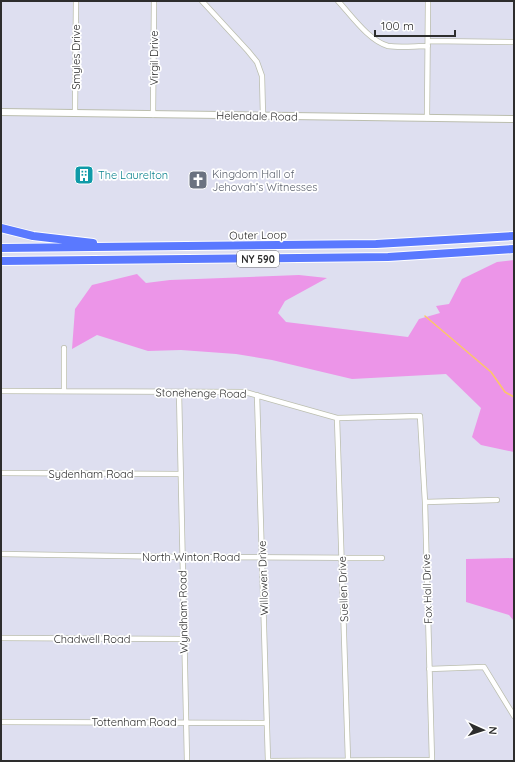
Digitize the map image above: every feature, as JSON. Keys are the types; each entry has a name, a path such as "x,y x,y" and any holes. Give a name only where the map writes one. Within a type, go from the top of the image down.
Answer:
{"highway":[{"path":"1,228 40,237 125,247"},
{"name":"Outer Loop","path":"1,248 376,244 514,236"},
{"name":"NY 590","path":"1,261 393,257 514,249"}],"street":[{"name":"Smyles Drive","path":"75,113 76,1"},
{"name":"Virgil Drive","path":"153,115 154,1"},
{"path":"202,1 257,62 262,76 262,116"},
{"path":"338,1 368,34 383,44 397,46 514,42"},
{"path":"428,1 428,118"},
{"name":"Helendale Road","path":"1,112 153,115 514,118"},
{"path":"64,348 64,391"},
{"name":"Stonehenge Road","path":"1,391 245,392 337,418 420,416"},
{"name":"Wyndham Road","path":"179,392 187,761"},
{"name":"Willowen Drive","path":"257,396 268,761"},
{"name":"Fox Hall Drive","path":"420,416 425,502 431,760"},
{"name":"Suellen Drive","path":"337,418 348,760"},
{"name":"Sydenham Road","path":"1,473 180,474"},
{"path":"425,502 497,500"},
{"name":"North Winton Road","path":"1,554 382,558"},
{"name":"Chadwell Road","path":"1,638 184,639"},
{"path":"429,669 484,666 514,716"},
{"name":"Tottenham Road","path":"1,722 267,723"},
{"path":"268,761 431,760"}],"shaded area":[{"path":"514,260 514,452 481,445 472,437 481,408 446,374 352,379 272,360 236,354 181,350 148,351 97,335 72,349 75,309 92,285 137,274 146,283 170,280 299,275 327,278 285,301 278,313 286,322 408,337 419,319 440,313 436,306 449,304 462,279 497,262"},
{"path":"514,558 514,621 509,615 466,602 466,559"}],"waterway":[{"path":"425,316 491,372 505,392 514,397"}],"place":[{"name":"The Laurelton","path":"84,175"},
{"name":"Kingdom Hall of Jehovah’s Witnesses","path":"198,180"}]}
